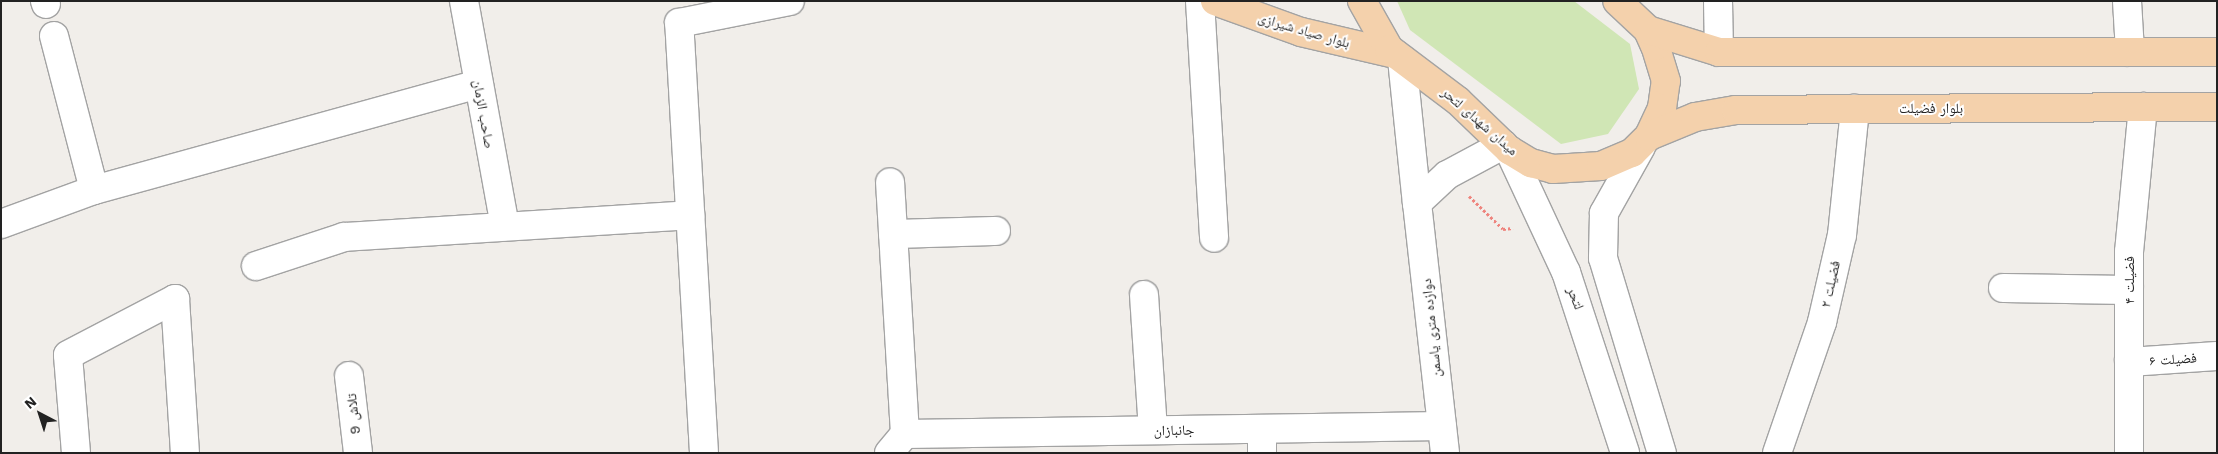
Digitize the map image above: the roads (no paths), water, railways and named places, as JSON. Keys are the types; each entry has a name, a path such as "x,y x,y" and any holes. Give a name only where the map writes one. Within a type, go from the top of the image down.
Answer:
{"main road":[{"name":"بلوار صیاد شیرازی","path":"1214,1 1301,32 1398,57"},
{"name":"میدان شهدای لتحر","path":"1362,1 1376,31 1398,57 1458,101 1506,147 1531,163 1561,168 1601,166 1645,142"},
{"path":"1617,1 1648,30 1663,64 1666,88 1662,108 1645,142"},
{"path":"1648,30 1719,52 2217,52"},
{"name":"بلوار فضیلت","path":"1645,142 1695,117 1736,110 2217,107"}],"street":[{"name":"صاحب الزمان","path":"464,1 505,226"},
{"path":"704,453 679,23 790,1"},
{"path":"1200,1 1214,238"},
{"path":"1718,1 1719,52"},
{"path":"2127,1 2130,52"},
{"path":"54,36 94,190"},
{"name":"دوازده متری یاسمن","path":"1398,57 1417,203 1445,453"},
{"path":"1,224 94,190 479,84"},
{"name":"فضیلت ۴","path":"2128,453 2129,290 2143,107"},
{"name":"فضیلت ۲","path":"1777,453 1822,322 1842,235 1855,109"},
{"path":"1645,142 1604,213 1603,258 1662,453"},
{"path":"1417,203 1446,175 1506,147"},
{"name":"لتحر","path":"1506,147 1566,272 1625,453"},
{"path":"890,182 893,234 897,443"},
{"path":"256,266 344,236 690,215"},
{"path":"893,234 996,231"},
{"path":"2003,288 2129,290"},
{"path":"1144,295 1154,430"},
{"path":"76,453 68,355 175,299 185,453"},
{"name":"فضیلت ۶","path":"2129,362 2217,356"},
{"name":"تلاش 9","path":"349,376 358,453"},
{"name":"جانبازان","path":"897,443 1065,442 1154,430 1262,441 1442,426"}]}
